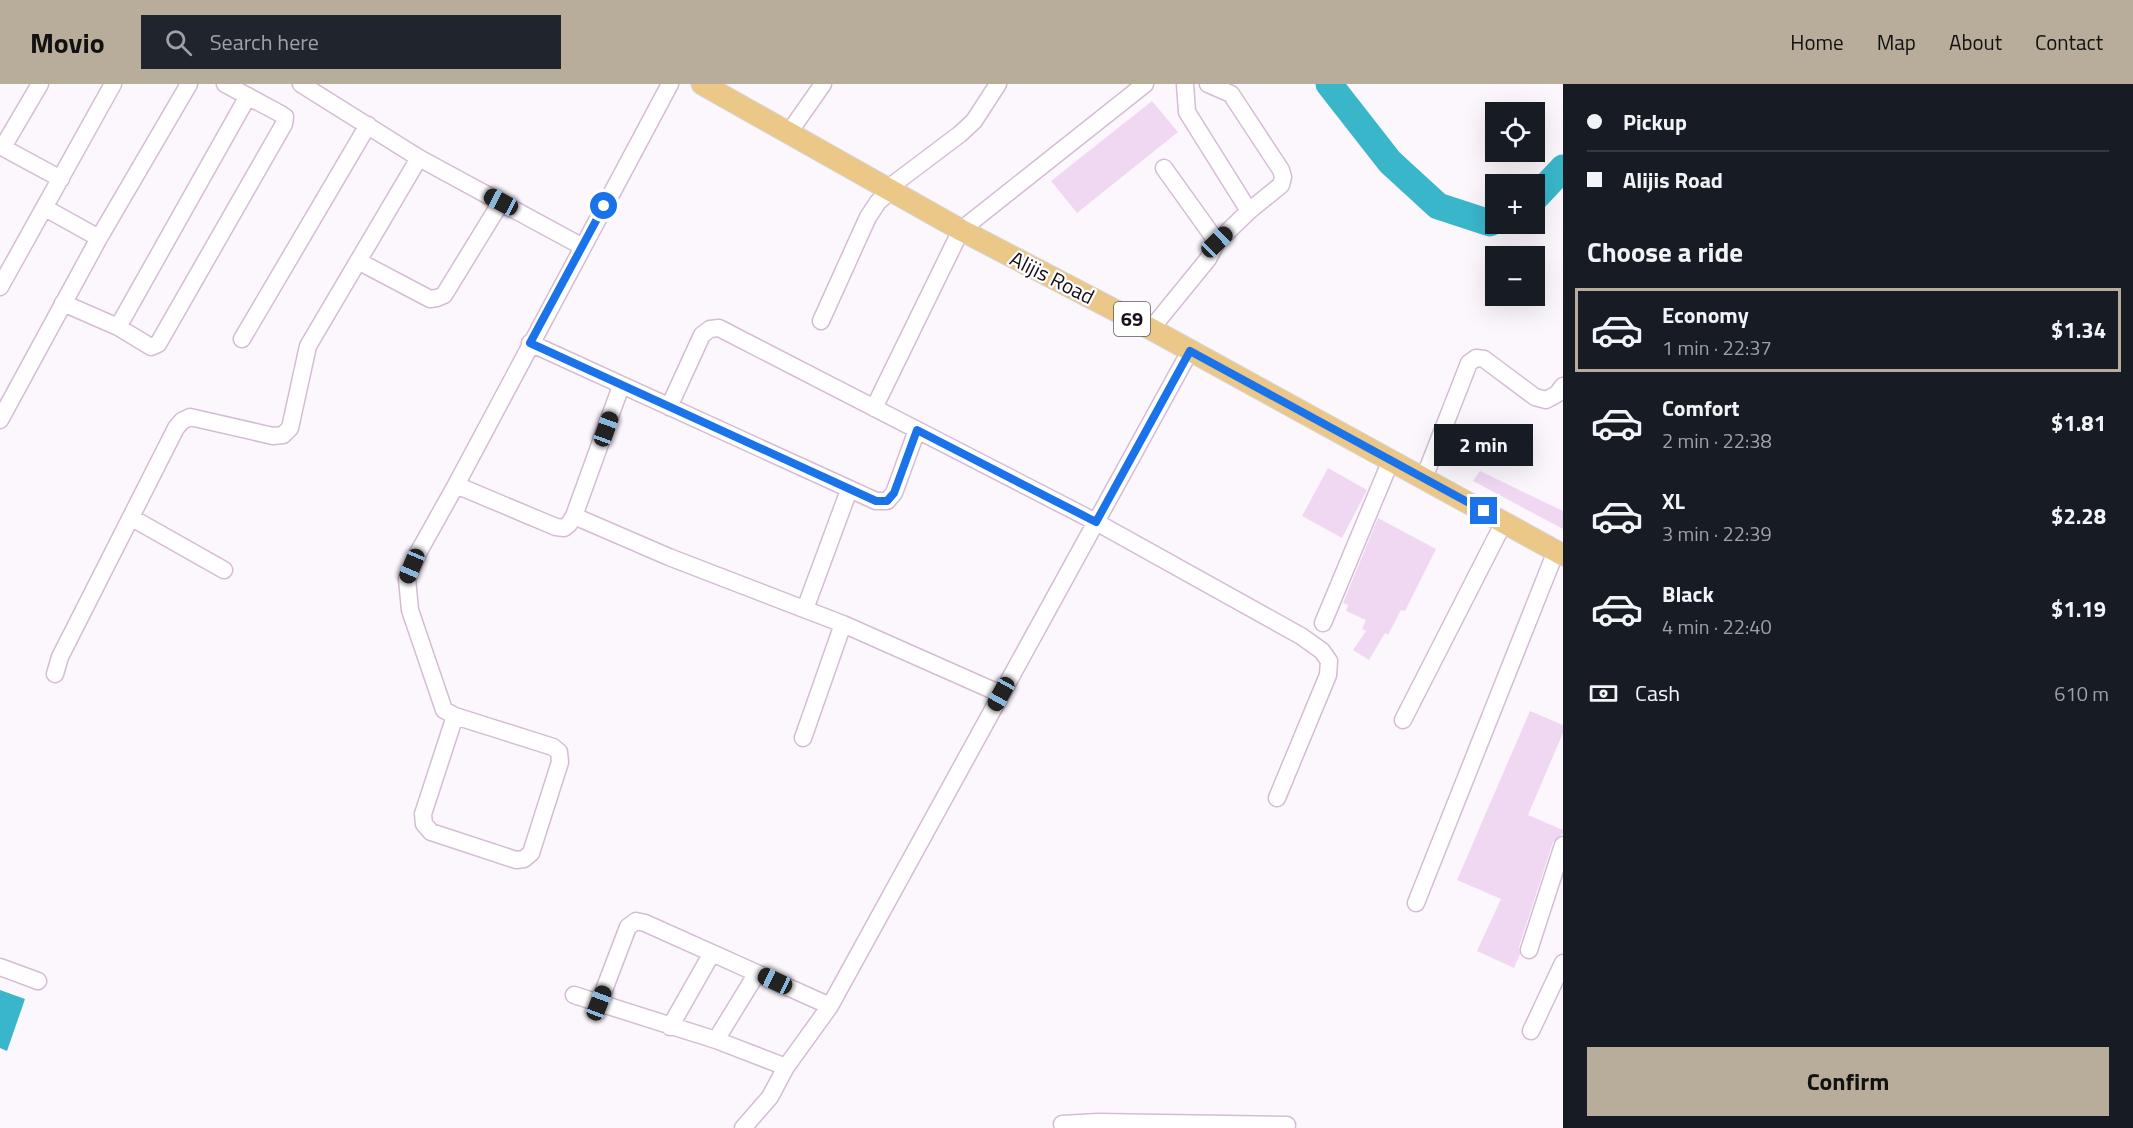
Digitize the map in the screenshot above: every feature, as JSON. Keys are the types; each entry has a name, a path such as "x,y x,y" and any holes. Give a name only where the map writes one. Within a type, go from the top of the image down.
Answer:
{"main road":[{"name":"Alijis Road","path":"702,84 961,231 1151,329 1559,553"}],"street":[{"path":"40,84 2,147 62,179"},
{"path":"0,287 113,84"},
{"path":"0,420 99,238 189,84"},
{"path":"63,303 118,327 145,345 151,347 159,344 284,124 285,117 279,112 225,84"},
{"path":"300,84 419,158 583,247"},
{"path":"455,716 423,814 424,824 432,832 516,860 524,859 531,853 560,762 559,752 553,747 455,716 444,710 410,610 407,579 418,553 670,84"},
{"path":"788,134 823,84"},
{"path":"821,321 868,217 878,202 888,190 974,122 998,84"},
{"path":"874,408 961,231 1145,84"},
{"path":"1185,84 1187,112 1249,211"},
{"path":"1151,329 1208,259 1217,242 1249,211 1281,185 1283,177 1281,170 1231,94 1208,84"},
{"path":"118,327 248,96"},
{"path":"242,339 368,125"},
{"path":"55,674 60,657 176,428 183,420 190,417 273,436 283,435 290,428 308,346 419,158"},
{"path":"1164,168 1217,242"},
{"path":"358,261 430,299 437,298 444,295 501,202"},
{"path":"45,208 99,238"},
{"path":"669,407 702,335 710,329 719,328 1096,522 1301,636 1322,651 1329,661 1329,675 1277,798"},
{"path":"530,343 876,501 887,501 894,493 917,430"},
{"path":"743,1128 770,1097 786,1067 830,1006 1190,351"},
{"path":"1424,477 1469,363 1476,358 1484,359 1535,398 1546,400 1557,394 1563,386"},
{"path":"456,485 564,528 570,524 574,516 621,386"},
{"path":"1323,623 1391,460"},
{"path":"805,609 849,490"},
{"path":"574,516 669,557 843,624 1001,694"},
{"path":"132,518 224,570"},
{"path":"1404,720 1504,522"},
{"path":"1416,903 1559,553"},
{"path":"802,738 843,624"},
{"path":"1529,950 1563,845"},
{"path":"599,1003 628,927 636,921 830,1006"},
{"path":"670,1027 712,953"},
{"path":"1532,1031 1563,963"},
{"path":"0,967 38,981"},
{"path":"716,1040 757,973"},
{"path":"574,994 670,1027 716,1040 786,1067"},
{"path":"1062,1124 1287,1125"}],"water":[{"path":"0,990 25,999 7,1051 0,1048"}],"building":[{"path":"1152,101 1178,132 1077,213 1051,181"},
{"path":"1328,468 1367,490 1342,538 1302,516"},
{"path":"1480,471 1563,511 1563,529 1473,481"},
{"path":"1378,518 1436,549 1405,611 1401,610 1388,635 1385,633 1369,660 1353,650 1366,631 1362,629 1366,620 1346,611 1348,605 1343,603"},
{"path":"1530,711 1563,725 1563,733 1528,815 1563,830 1563,833 1553,842 1514,968 1477,951 1501,899 1457,880"}],"waterway":[{"path":"1329,84 1390,162 1438,206 1485,221"},
{"path":"1545,187 1563,168"}],"route":[{"path":"604,206 530,343 876,501 887,501 894,493 917,430 1096,522 1190,351 1484,511"}]}
